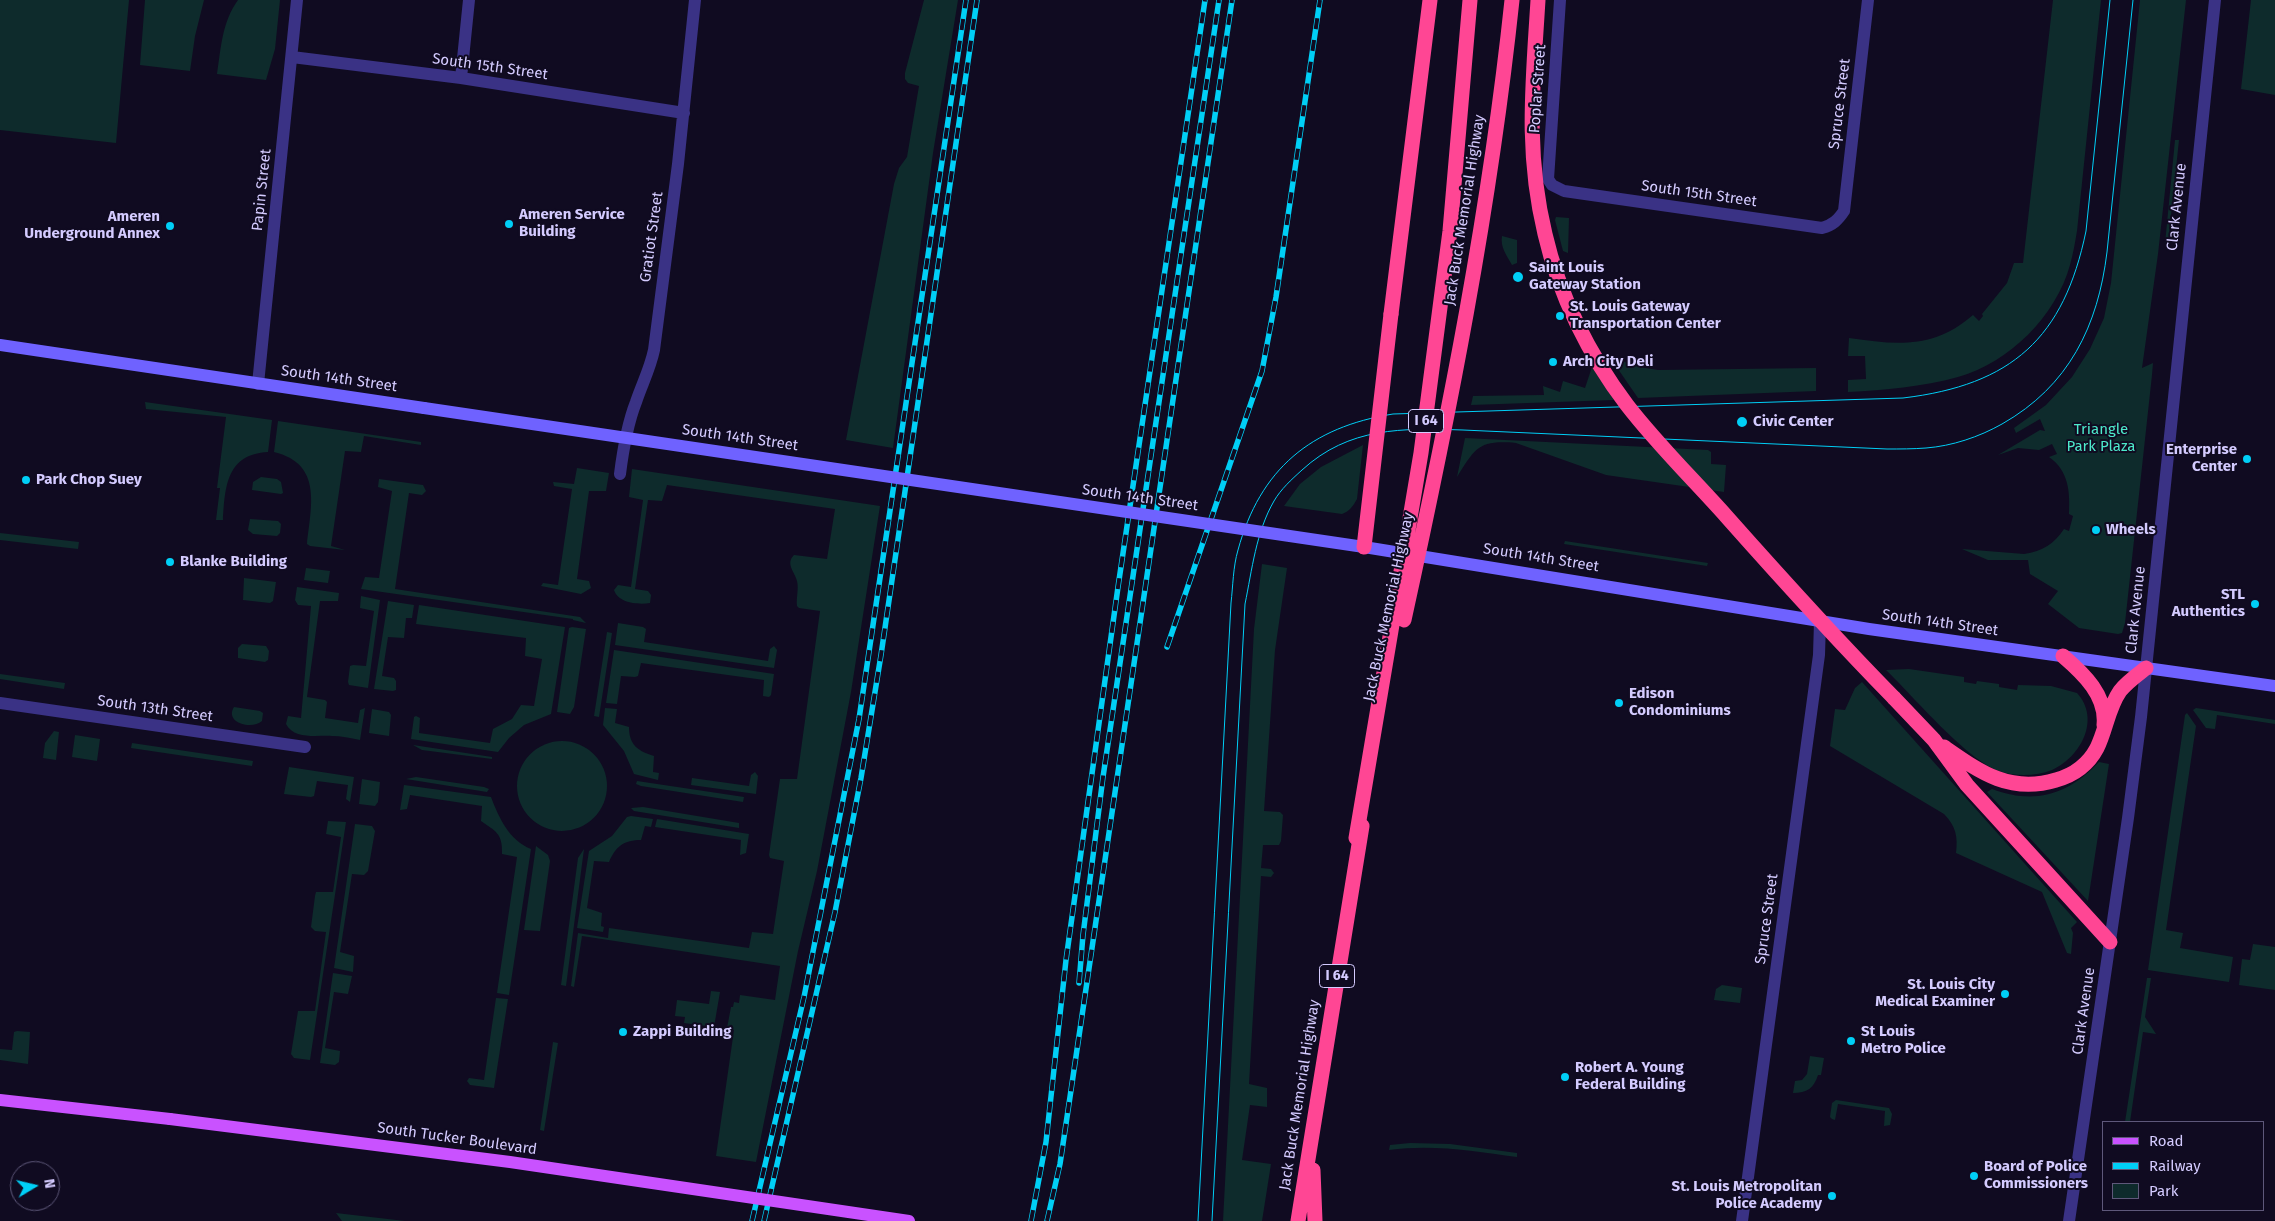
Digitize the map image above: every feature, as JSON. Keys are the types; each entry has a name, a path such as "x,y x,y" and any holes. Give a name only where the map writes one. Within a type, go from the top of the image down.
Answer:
{"highway":[{"path":"1364,547 1430,0"},
{"name":"Jack Buck Memorial Highway","path":"1298,1220 1310,1121 1422,453 1450,231 1470,0"},
{"name":"Jack Buck Memorial Highway","path":"1298,1220 1360,839 1379,736 1462,341 1489,178 1512,0"},
{"path":"1538,0 1531,104 1533,167 1545,236 1567,301 1612,384 1653,436 1809,609 1934,740 1967,785 2110,942"},
{"path":"2064,656 2079,669 2094,688 2104,716 2103,731"},
{"path":"1934,740 1975,769 2012,784 2033,785 2066,777 2078,771 2093,753 2112,705 2121,690 2146,668"},
{"path":"1310,1121 1315,1221"}],"main road":[{"name":"South 14th Street","path":"0,345 1385,550 1820,622 2275,686"},
{"name":"South Tucker Boulevard","path":"0,1100 510,1162 909,1221"}],"street":[{"name":"Papin Street","path":"258,384 297,0"},
{"path":"461,78 469,0"},
{"name":"Gratiot Street","path":"620,474 630,422 649,371 654,350 684,113 695,0"},
{"name":"Poplar Street","path":"1548,179 1560,0"},
{"name":"Spruce Street","path":"1844,211 1868,0"},
{"name":"Clark Avenue","path":"2069,1221 2128,818 2146,668 2215,0"},
{"name":"South 15th Street","path":"292,57 461,78 684,113"},
{"name":"South 15th Street","path":"1548,179 1552,185 1564,191 1812,227 1830,226 1838,220 1844,211"},
{"name":"Spruce Street","path":"1742,1221 1819,655 1820,622"},
{"name":"South 13th Street","path":"0,703 305,747"}],"green space":[{"path":"0,0 129,0 116,143 0,130"},
{"path":"145,0 204,0 195,36 190,71 140,65"},
{"path":"238,0 280,0 275,49 266,80 217,74 225,26"},
{"path":"924,0 958,0 933,153 893,448 846,440 894,184 899,168 907,157 919,86 908,83 905,79 905,73"},
{"path":"2053,0 2101,0 2077,231 2070,265 2054,302 2028,335 1995,361 1977,370 1958,377 1917,386 1848,392 1848,380 1866,379 1865,356 1848,356 1849,338 1899,343 1914,342 1944,334 1973,315 1979,321 1983,316 1982,314 2007,283 2014,263 2023,263"},
{"name":"Triangle Park Plaza","path":"2140,0 2186,0 2158,254 2142,368 2153,363 2152,375 2125,623 2122,633 2118,634 2079,628 2048,604 2058,591 2030,574 2028,560 1988,560 1962,549 2024,554 2047,546 2064,529 2069,531 2073,516 2069,514 2067,483 2061,469 2049,457 2057,454 2052,444 2039,450 2018,448 1998,455 2040,430 2045,431 2040,419 2016,433 2014,428 2046,405 2072,377 2090,349 2104,318 2111,283"},
{"path":"2251,0 2275,0 2275,95 2241,89"},
{"path":"2175,140 2179,140 2168,244 2165,244"},
{"path":"1556,217 1569,218 1568,253 1563,251 1555,220"},
{"path":"1502,236 1517,240 1517,263 1512,265 1506,255 1502,244"},
{"path":"1609,356 1639,367 1658,370 1816,368 1816,391 1638,398"},
{"path":"1592,367 1614,400 1471,405 1473,396 1544,395 1543,386 1560,392 1563,381 1585,388"},
{"path":"145,402 272,420 268,452 254,454 244,459 236,466 231,475 225,496 223,520 216,520 220,488 217,488 226,417 146,409"},
{"path":"278,421 421,442 421,445 364,436 361,452 345,451 331,546 345,550 310,546 307,544 311,501 310,488 307,476 300,466 290,458 274,452"},
{"path":"1465,438 1708,450 1711,452 1711,464 1726,465 1724,492 1606,475 1516,443 1504,442 1486,445 1474,452 1457,477"},
{"path":"1363,445 1357,499 1347,511 1342,514 1284,506 1300,484 1321,467"},
{"path":"577,468 609,473 606,491 589,491 577,579 589,581 591,588 581,594 541,586 543,583 558,585 572,489 554,486 553,482 574,484"},
{"path":"632,469 880,506 851,692 817,871 798,951 756,1162 716,1156 734,1030 727,1028 731,1007 733,1007 734,1002 739,1003 740,995 775,1000 780,966 582,936 574,987 571,986 578,933 608,938 609,928 749,948 752,932 773,934 784,861 770,858 769,855 780,779 797,779 820,611 799,608 797,606 798,584 790,562 794,555 827,559 835,509 667,485 662,501 648,500 635,589 648,591 651,595 650,603 634,603 620,598 614,590 618,585 631,587 643,500 629,497"},
{"path":"261,477 277,479 281,482 283,493 252,490 253,482"},
{"path":"379,479 423,485 426,491 422,495 409,493 395,589 580,617 586,623 573,619 361,589 365,577 379,578 392,491 378,487"},
{"path":"250,519 278,521 281,524 280,533 277,536 253,534 248,530"},
{"path":"0,533 79,542 78,549 0,540"},
{"path":"1565,541 1708,563 1707,566 1564,544"},
{"path":"1262,564 1287,568 1275,650 1264,811 1280,812 1283,815 1279,845 1263,845 1261,868 1271,869 1274,873 1271,877 1261,876 1249,1084 1267,1088 1267,1107 1250,1105 1242,1160 1271,1164 1262,1221 1223,1221 1254,629"},
{"path":"306,568 330,571 328,583 304,580"},
{"path":"244,578 276,582 273,601 270,603 243,600"},
{"path":"297,587 339,593 338,601 320,601 307,697 327,702 325,718 358,723 360,710 365,708 360,740 339,736 300,735 286,724 288,716 301,718 311,606 298,605 295,600"},
{"path":"361,596 380,600 368,688 349,685 348,682 350,666 366,666 374,611 360,608"},
{"path":"388,601 414,605 412,618 406,618 404,638 388,637 382,676 394,678 396,690 393,691 374,689"},
{"path":"419,605 565,627 551,714 524,725 509,738 498,752 411,739 414,717 416,716 420,718 419,733 490,743 493,729 512,719 521,705 534,706 542,659 525,656 526,638 416,624"},
{"path":"618,623 646,629 644,642 768,661 770,649 774,646 777,650 774,668 615,645"},
{"path":"569,628 586,629 574,707 570,714 557,712"},
{"path":"607,632 612,633 599,717 594,716"},
{"path":"242,644 266,646 269,651 268,660 265,662 238,658 238,648"},
{"path":"614,650 774,674 771,695 769,697 763,696 764,680 641,663 638,676 621,676 617,704 606,703"},
{"path":"1909,669 1964,677 1964,682 1976,684 1977,681 1999,684 1999,687 2017,690 2018,685 2051,686 2077,693 2084,703 2087,714 2084,736 2072,756 2052,770 2040,774 2026,775 1999,771 1986,765 1956,741 1886,670"},
{"path":"0,674 65,683 64,689 0,679"},
{"path":"1862,682 2077,922 2071,928 2073,933 2071,954 2067,953 2042,892 1956,853 1957,842 1955,832 1944,814 1830,746 1835,709 1845,710 1855,688"},
{"path":"234,707 260,711 263,713 262,721 258,724 246,725 236,721 232,713"},
{"path":"605,708 617,709 615,723 629,727 633,743 643,752 654,756 653,772 659,773 658,780 634,774 624,751 603,725"},
{"path":"2196,708 2275,720 2275,724 2217,715 2215,729 2206,728 2193,710"},
{"path":"372,709 389,712 391,715 389,736 369,733"},
{"path":"2187,713 2196,726 2166,930 2183,933 2180,948 2233,957 2229,982 2148,970 2185,715"},
{"path":"54,731 59,732 56,760 43,758 45,743"},
{"path":"75,735 100,739 97,761 72,757"},
{"path":"562,741 579,745 594,754 603,769 607,786 603,803 594,818 579,827 562,831 545,827 530,818 521,803 517,786 521,769 530,754 545,745"},
{"path":"132,743 253,761 252,766 131,748"},
{"path":"413,745 492,757 492,759 422,750"},
{"path":"2099,762 2109,764 2088,901 1987,792 1992,789 2022,796 2050,794 2075,782"},
{"path":"289,767 354,777 350,802 346,799 348,785 317,781 314,796 284,794"},
{"path":"755,772 758,776 756,794 691,785 692,778 749,786 751,775"},
{"path":"416,777 489,789 487,792 406,779"},
{"path":"362,779 380,782 378,802 375,806 359,804"},
{"path":"637,781 744,797 743,802 641,786 636,784"},
{"path":"404,785 491,797 501,820 511,834 523,845 531,849 509,995 497,993 517,857 502,854 501,841 497,833 481,821 482,806 410,795 407,809 400,810"},
{"path":"643,807 739,823 739,828 634,811 631,808"},
{"path":"627,817 653,819 651,827 645,826 641,840 630,841 621,845 609,862 594,861 587,908 602,913 601,926 604,927 603,932 577,928 589,851 612,836"},
{"path":"657,819 749,834 746,853 740,855 741,840 655,827"},
{"path":"328,821 346,822 310,1060 294,1058 291,1054 298,1011 315,1011 326,932 315,931 311,927 315,896 316,892 333,892 341,837 326,834"},
{"path":"355,824 372,826 375,831 368,871 364,875 352,874 340,952 354,956 353,972 334,968"},
{"path":"536,846 548,855 550,861 540,931 524,930"},
{"path":"584,849 566,986 561,985 578,858"},
{"path":"2253,944 2275,947 2275,990 2239,985 2242,959 2250,960"},
{"path":"333,973 352,976 348,994 334,992 325,1048 340,1051 339,1062 335,1065 320,1063"},
{"path":"2147,978 2151,978 2145,1017 2156,1034 2143,1032 2130,1121 2125,1121"},
{"path":"1722,985 1742,988 1740,1003 1714,1000 1716,989"},
{"path":"711,991 720,992 714,1027 684,1023 685,1017 675,1016 677,1000 709,1004"},
{"path":"496,998 508,999 494,1088 470,1085 467,1081 469,1078 484,1080"},
{"path":"14,1032 30,1032 28,1064 0,1060 0,1049 12,1050"},
{"path":"553,1042 558,1043 544,1131 540,1130"},
{"path":"1810,1056 1824,1058 1821,1075 1818,1075 1809,1089 1793,1093 1795,1081 1802,1080 1807,1074"},
{"path":"1836,1100 1889,1108 1892,1114 1890,1125 1884,1126 1885,1111 1838,1104 1835,1120 1832,1119 1830,1117 1832,1103"},
{"path":"1410,1143 1450,1144 1517,1153 1517,1157 1437,1148 1389,1150 1390,1145"},
{"path":"336,1213 405,1221 342,1221"}],"tram line":[{"path":"1198,1221 1233,576 1238,550 1248,521 1260,496 1275,475 1293,456 1314,441 1337,429 1364,420 1393,414 1903,398 1941,391 1974,381 2003,368 2027,350 2047,327 2063,300 2076,268 2086,231 2110,0"},
{"path":"1212,1221 1245,604 1263,525 1280,492 1302,470 1338,445 1377,433 1398,430 1463,430 1902,449 1936,447 1955,443 1975,437 2002,424 2025,409 2045,392 2062,372 2076,352 2096,305 2103,279 2107,252 2133,0"}],"railway":[{"path":"752,1221 804,997 859,719 966,0"},
{"path":"764,1221 835,912 861,778 881,655 977,0"},
{"path":"1031,1221 1046,1142 1066,960 1118,587 1205,0"},
{"path":"1079,983 1083,935 1103,777 1219,0"},
{"path":"1047,1221 1060,1164 1232,0"},
{"path":"1167,647 1262,371 1276,297 1320,0"}],"place":[{"name":"Ameren Service Building","path":"509,224"},
{"name":"Ameren Underground Annex","path":"170,226"},
{"name":"Saint Louis Gateway Station","path":"1518,277"},
{"name":"St. Louis Gateway Transportation Center","path":"1560,316"},
{"name":"Arch City Deli","path":"1553,362"},
{"name":"Civic Center","path":"1742,422"},
{"name":"Enterprise Center","path":"2247,459"},
{"name":"Park Chop Suey","path":"26,480"},
{"name":"Wheels","path":"2096,530"},
{"name":"Blanke Building","path":"170,562"},
{"name":"STL Authentics","path":"2255,604"},
{"name":"Edison Condominiums","path":"1619,703"},
{"name":"St. Louis City Medical Examiner","path":"2005,994"},
{"name":"Zappi Building","path":"623,1032"},
{"name":"St Louis Metro Police","path":"1851,1041"},
{"name":"Robert A. Young Federal Building","path":"1565,1077"},
{"name":"Board of Police Commissioners","path":"1974,1176"},
{"name":"St. Louis Metropolitan Police Academy","path":"1832,1196"}]}
